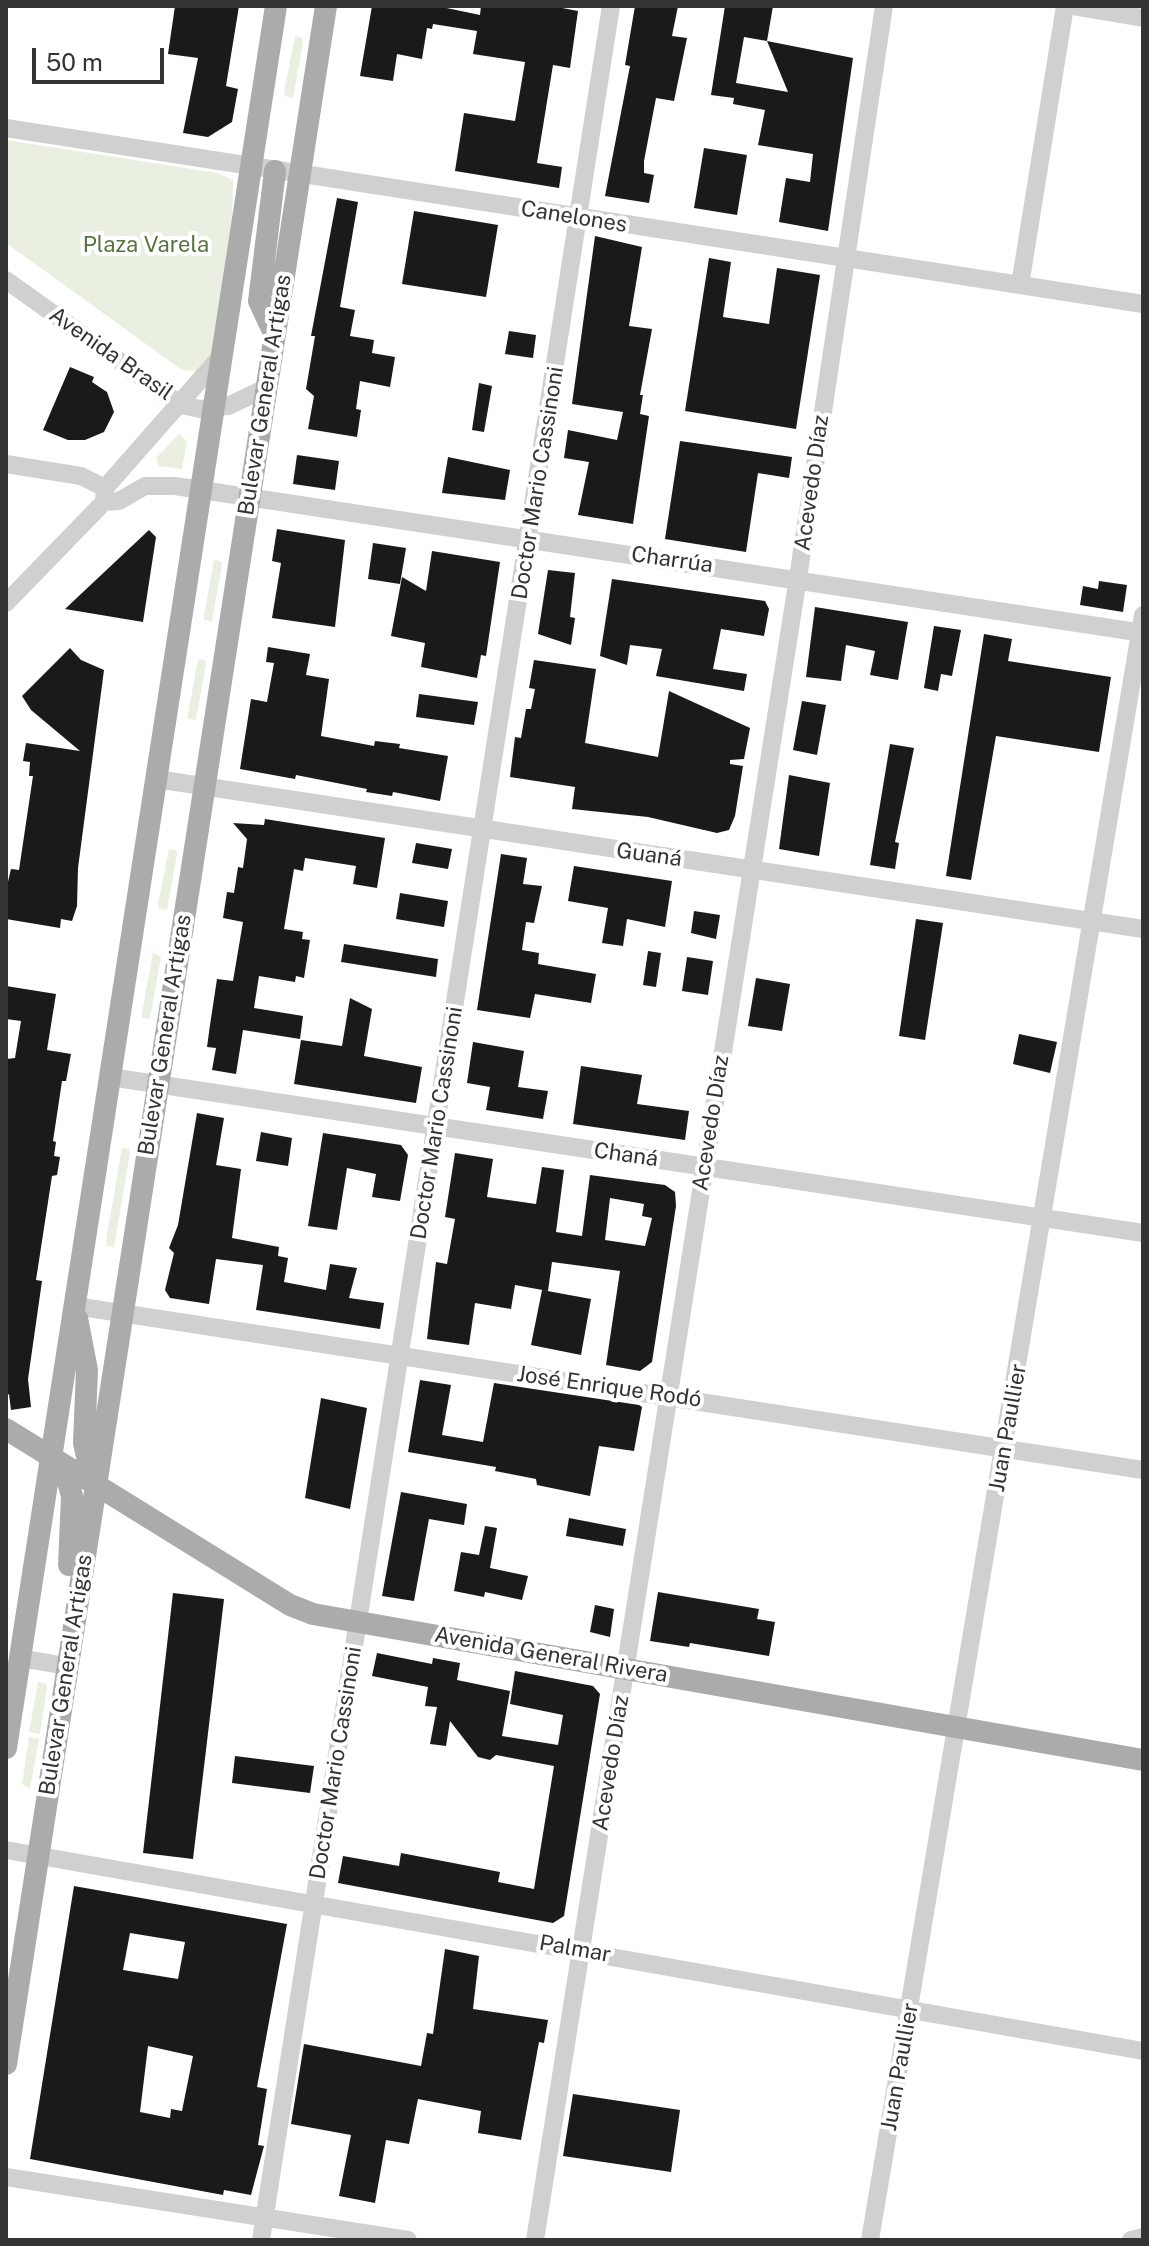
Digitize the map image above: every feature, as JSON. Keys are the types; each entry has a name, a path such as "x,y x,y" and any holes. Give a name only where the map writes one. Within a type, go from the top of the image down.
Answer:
{"main road":[{"path":"6,1748 276,6"},
{"name":"Bulevar General Artigas","path":"6,2064 326,6"},
{"path":"275,171 259,301 275,335"},
{"path":"75,1306 87,1370 85,1454 95,1486"},
{"name":"Avenida General Rivera","path":"6,1429 290,1605 358,1622 1143,1760"},
{"path":"51,1457 66,1474 72,1496 71,1547 62,1627 68,1659"}],"street":[{"name":"Doctor Mario Cassinoni","path":"261,2240 611,6"},
{"name":"Acevedo Díaz","path":"535,2240 798,578 884,6"},
{"path":"1020,285 1065,6"},
{"path":"1072,6 1143,18"},
{"name":"Canelones","path":"6,128 1143,304"},
{"name":"Avenida Brasil","path":"6,280 181,405 214,408 242,402 266,388"},
{"path":"6,603 105,495 222,355"},
{"path":"6,464 81,476 105,495"},
{"name":"Charrúa","path":"105,495 119,501 145,486 201,490 1142,627"},
{"name":"Juan Paullier","path":"870,2240 1045,1217 1142,627"},
{"name":"Guaná","path":"156,779 1143,929"},
{"name":"Chaná","path":"110,1077 1143,1233"},
{"name":"José Enrique Rodó","path":"75,1306 1143,1470"},
{"path":"20,1658 68,1659"},
{"name":"Palmar","path":"6,1850 1143,2051"},
{"path":"6,2177 408,2240"},
{"path":"1131,2240 1143,2237"}],"green space":[{"path":"295,36 302,38 303,42 293,98 285,96 284,92"},
{"name":"Plaza Varela","path":"6,140 218,173 233,180 232,218 210,360 196,371 182,370 6,243"},
{"path":"179,434 187,442 182,469 159,466 156,458"},
{"path":"214,560 221,561 222,565 212,621 204,620 204,615"},
{"path":"198,659 205,660 206,664 196,720 188,719 188,714"},
{"path":"169,849 176,850 177,854 167,910 159,909 158,904"},
{"path":"153,952 161,957 150,1019 142,1018 142,1013"},
{"path":"122,1148 129,1149 130,1153 114,1247 107,1246 106,1241"},
{"path":"38,1682 46,1683 47,1687 40,1734 29,1732"},
{"path":"29,1737 39,1739 30,1789 22,1784"}],"building":[{"path":"175,6 239,6 226,86 238,89 232,122 208,137 183,133 198,58 168,54"},
{"path":"372,6 437,6 480,15 481,6 552,6 578,11 570,68 553,65 537,163 562,167 559,188 455,171 464,113 515,121 525,62 473,54 477,31 433,24 432,29 427,28 422,59 397,54 393,81 360,76"},
{"path":"635,6 678,6 672,36 687,38 674,101 656,98 644,161 644,173 654,175 649,203 605,196 630,66 625,65"},
{"path":"725,6 773,6 767,41 853,58 828,231 779,222 786,178 810,182 813,154 758,145 765,110 733,104 734,98 711,95","holes":["744,37 767,41 788,92 736,83"]},
{"path":"704,148 747,155 737,215 694,208"},
{"path":"337,198 358,202 340,307 355,310 350,336 374,340 372,353 395,357 390,387 360,381 356,409 361,410 357,437 308,429 314,396 306,389 315,336 311,336"},
{"path":"414,211 498,225 486,297 402,284"},
{"path":"595,236 642,247 629,326 652,329 640,395 643,395 640,414 649,416 633,524 578,515 589,462 564,458 568,430 617,440 623,412 572,404"},
{"path":"709,258 731,262 723,317 769,324 777,268 820,275 796,429 685,411"},
{"path":"509,331 536,335 533,358 505,354"},
{"path":"70,367 94,377 92,382 107,392 114,412 104,432 85,440 68,440 43,430"},
{"path":"479,383 492,386 484,432 472,430"},
{"path":"680,441 792,457 789,478 758,473 746,552 665,539"},
{"path":"297,455 339,461 335,490 293,484"},
{"path":"448,457 510,470 505,500 442,493"},
{"path":"277,529 345,540 335,627 272,618 281,563 272,561"},
{"path":"149,530 156,537 143,622 65,609"},
{"path":"373,543 406,548 400,584 368,579"},
{"path":"432,551 500,562 486,656 481,655 477,678 421,667 425,643 391,636 402,577 426,591"},
{"path":"548,570 575,573 570,617 575,618 571,645 538,634"},
{"path":"612,579 765,601 769,609 764,636 721,629 713,669 747,674 744,691 656,676 662,649 630,645 627,665 600,656"},
{"path":"1099,581 1127,585 1123,612 1080,605 1083,586 1098,589"},
{"path":"815,607 908,622 898,680 870,675 875,651 846,645 841,681 806,677"},
{"path":"934,626 961,630 952,676 941,674 938,691 924,688"},
{"path":"984,634 1012,639 1008,661 1111,677 1099,752 996,736 971,880 946,876"},
{"path":"268,647 310,654 306,675 329,679 321,736 374,746 375,741 400,744 399,748 448,756 440,801 393,792 392,796 366,792 367,789 296,775 295,779 240,769 251,699 267,702 274,663 266,662"},
{"path":"70,648 81,660 104,670 78,868 77,906 72,921 61,919 60,928 6,919 6,890 11,869 19,870 33,776 29,776 30,762 23,761 26,743 80,751 31,710 22,696"},
{"path":"534,660 596,669 585,743 658,757 669,691 750,728 744,759 730,760 730,764 743,766 735,816 729,830 717,833 648,817 572,809 575,787 510,777 515,737 521,738 526,709 531,709 535,689 529,688"},
{"path":"419,694 478,702 474,725 416,717"},
{"path":"802,701 826,705 817,755 793,750"},
{"path":"890,744 914,748 895,842 899,843 895,869 870,865"},
{"path":"789,775 830,783 819,856 779,849"},
{"path":"265,819 385,838 377,888 353,884 356,866 305,858 303,871 294,869 284,929 303,932 302,939 310,940 304,978 296,976 295,982 259,976 254,1008 303,1016 300,1039 243,1030 236,1074 212,1070 216,1048 207,1047 217,979 233,981 243,922 223,918 227,892 234,893 238,867 243,868 247,839 233,823 264,825"},
{"path":"416,843 452,849 448,869 412,863"},
{"path":"501,854 527,858 523,884 542,886 534,923 526,922 522,950 539,953 538,964 596,974 591,1003 535,994 530,1018 477,1010"},
{"path":"574,866 672,881 665,927 627,919 623,946 602,943 608,908 568,901"},
{"path":"400,893 448,901 444,927 396,919"},
{"path":"694,911 720,915 716,939 691,933"},
{"path":"916,919 943,923 925,1040 899,1036"},
{"path":"344,944 438,959 436,977 341,962"},
{"path":"648,951 661,953 656,987 643,985"},
{"path":"687,957 713,961 708,995 682,991"},
{"path":"756,978 790,984 782,1031 748,1026"},
{"path":"6,986 56,994 47,1050 71,1054 66,1081 62,1081 53,1141 56,1142 54,1156 60,1157 57,1175 52,1176 36,1280 42,1281 28,1379 31,1407 11,1410 9,1394 6,1396 6,1059 15,1058 21,1021 6,1019"},
{"path":"350,998 372,1009 364,1056 422,1067 416,1103 294,1084 301,1040 342,1046"},
{"path":"1019,1034 1057,1042 1050,1073 1013,1064"},
{"path":"473,1042 524,1051 518,1087 548,1091 543,1119 486,1110 490,1087 467,1083"},
{"path":"581,1066 642,1075 637,1104 689,1111 685,1140 573,1124"},
{"path":"197,1113 224,1118 216,1165 241,1169 232,1238 279,1247 278,1256 288,1258 284,1282 326,1290 330,1264 357,1268 349,1298 384,1303 380,1329 256,1310 263,1265 216,1259 209,1304 170,1298 165,1290 174,1253 169,1248 178,1225"},
{"path":"261,1132 292,1138 288,1166 256,1161"},
{"path":"323,1133 401,1145 408,1155 400,1201 372,1197 376,1174 347,1168 337,1230 308,1226"},
{"path":"455,1153 493,1159 487,1197 536,1204 542,1167 564,1170 556,1232 582,1236 590,1175 665,1185 675,1192 676,1206 652,1362 640,1371 606,1365 620,1271 552,1262 548,1291 515,1285 511,1309 475,1303 469,1345 427,1339 436,1262 447,1264 455,1219 445,1217","holes":["610,1198 644,1204 642,1216 652,1218 645,1246 605,1240"]},
{"path":"542,1290 591,1299 581,1355 531,1345"},
{"path":"420,1380 451,1385 442,1435 483,1442 494,1383 639,1405 642,1407 634,1451 599,1446 590,1496 537,1485 536,1479 495,1471 496,1467 408,1452"},
{"path":"321,1398 367,1408 350,1509 305,1498"},
{"path":"401,1492 467,1504 464,1525 429,1519 414,1601 382,1596"},
{"path":"569,1518 626,1529 623,1546 566,1536"},
{"path":"485,1526 497,1528 490,1568 528,1576 522,1600 485,1592 484,1597 454,1591 461,1552 479,1555"},
{"path":"658,1592 759,1609 757,1619 775,1622 769,1656 690,1643 689,1647 650,1641"},
{"path":"173,1593 224,1599 193,1859 143,1853"},
{"path":"595,1605 614,1609 610,1637 590,1632"},
{"path":"377,1653 432,1664 433,1658 460,1663 457,1680 510,1691 502,1736 558,1745 563,1715 510,1704 515,1671 593,1686 600,1694 564,1916 553,1923 338,1883 343,1856 399,1866 401,1853 500,1872 498,1882 534,1889 554,1766 496,1755 490,1760 478,1757 450,1721 446,1746 430,1744 437,1707 425,1706 428,1687 372,1676"},
{"path":"235,1756 314,1766 310,1793 232,1783"},
{"path":"74,1886 287,1924 257,2087 267,2089 258,2145 264,2146 251,2195 224,2190 223,2195 30,2159","holes":["130,1933 185,1942 178,1979 123,1970","148,2046 193,2056 182,2111 171,2109 170,2118 140,2112"]},
{"path":"445,1949 479,1956 473,2009 548,2020 544,2043 539,2042 521,2140 478,2133 481,2111 418,2099 409,2144 386,2140 375,2203 339,2196 351,2135 291,2124 304,2044 421,2066 427,2033 433,2034"},
{"path":"573,2094 680,2110 671,2172 563,2156"}]}
